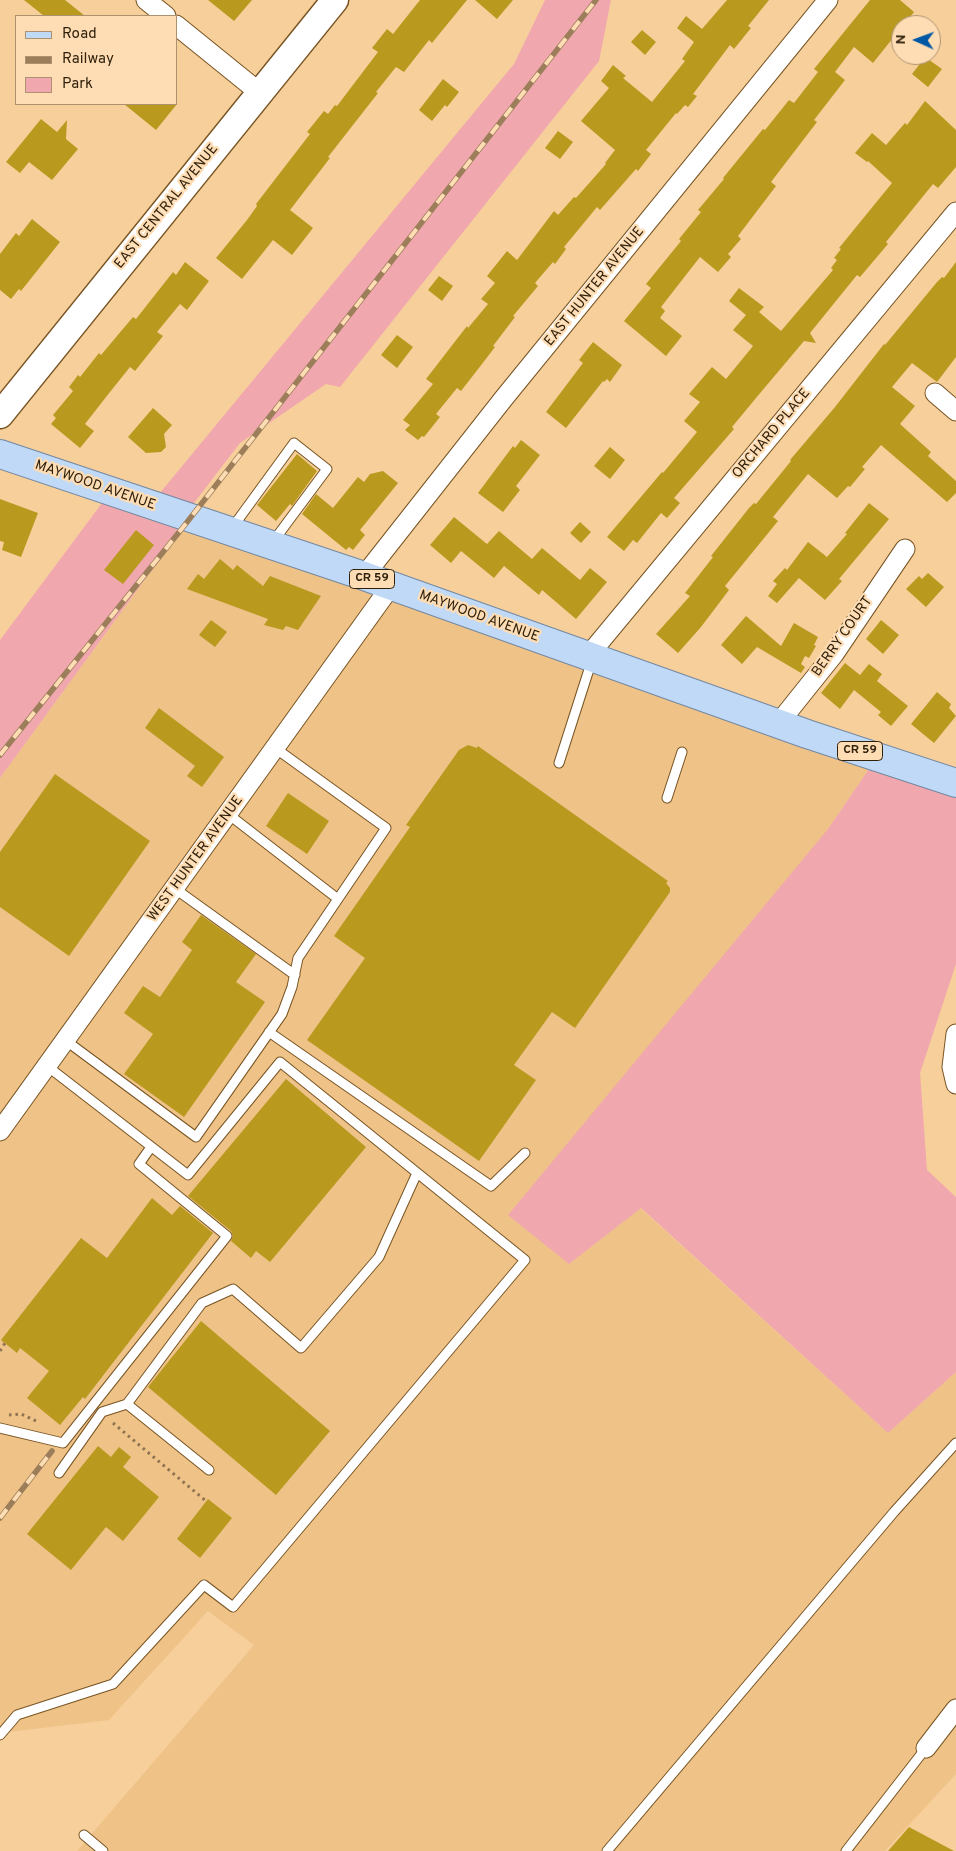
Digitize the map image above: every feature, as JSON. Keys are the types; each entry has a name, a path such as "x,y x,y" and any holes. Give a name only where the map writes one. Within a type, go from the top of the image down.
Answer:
{"main road":[{"name":"MAYWOOD AVENUE","path":"0,454 364,576 778,724 956,783"}],"street":[{"path":"146,0 165,15"},
{"name":"EAST CENTRAL AVENUE","path":"0,416 335,0"},
{"name":"EAST HUNTER AVENUE","path":"364,576 504,398 828,0"},
{"path":"178,27 260,92"},
{"name":"ORCHARD PLACE","path":"590,657 956,212"},
{"path":"935,393 956,411"},
{"name":"BERRY COURT","path":"778,724 834,654 905,549"},
{"name":"WEST HUNTER AVENUE","path":"0,1131 391,586"},
{"path":"956,1034 952,1067 956,1084"},
{"path":"926,1748 956,1709"}],"lane":[{"path":"229,531 294,443 327,469 270,545"},
{"path":"559,762 590,657"},
{"path":"65,1040 196,1137 282,1014 298,958 386,828 275,748"},
{"path":"667,798 682,752"},
{"path":"228,814 338,899"},
{"path":"174,888 294,976"},
{"path":"269,1032 491,1186 524,1153"},
{"path":"0,1735 17,1715 113,1684 204,1585 233,1607 525,1260 280,1062 188,1175 47,1066"},
{"path":"0,1428 62,1443 227,1236 139,1164 151,1147"},
{"path":"59,1473 102,1412 127,1404 202,1303 232,1290 301,1348 379,1258 417,1173"},
{"path":"127,1404 209,1470"},
{"path":"607,1851 894,1512 956,1443"},
{"path":"846,1851 926,1748"},
{"path":"84,1835 103,1851"}],"path":[{"path":"0,1351 5,1343"},
{"path":"7,1415 21,1414 36,1422"},
{"path":"91,1427 114,1422 206,1501"}],"shaded area":[{"path":"184,526 877,757 828,829 569,1264 640,1208 888,1433 956,1372 956,1774 885,1851 77,1851 254,1645 208,1611 109,1720 0,1733 0,778"}],"green space":[{"path":"545,0 611,0 599,61 340,387 326,384 240,443 184,516 150,505 514,64"},
{"path":"105,499 184,526 0,778 0,640"},
{"path":"877,757 956,783 956,964 920,1073 927,1170 956,1197 956,1372 888,1433 641,1208 569,1264 508,1215 828,829"}],"building":[{"path":"24,0 65,0 84,15 43,15"},
{"path":"208,0 252,0 234,21"},
{"path":"420,0 467,0 432,43 429,40 404,72 396,67 290,210 313,228 292,255 273,240 242,279 216,258 247,220 257,206 256,204 310,134 307,132 324,111 328,114 335,105 337,106 378,52 372,48 387,29 393,34"},
{"path":"475,0 513,0 497,19"},
{"path":"727,0 769,0 748,26 751,28 734,49 730,45 693,94 697,96 688,107 685,105 676,113 646,150 651,154 638,171 636,169 600,210 597,207 564,247 566,249 555,264 553,262 535,283 538,286 513,316 515,317 493,346 495,347 461,391 457,388 436,414 440,417 424,437 422,436 418,440 405,430 410,425 403,420 433,384 426,379 467,326 468,328 488,304 481,299 495,283 487,276 507,251 517,260 554,211 558,215 574,197 576,198 606,164 615,150 581,121 609,88 601,81 613,65 626,76 623,78 652,102 685,61 682,59 694,42 677,28 686,16 702,29"},
{"path":"870,0 900,0 914,12 912,15 891,15 891,40 873,63 854,47 835,72 845,80 814,120 817,122 771,182 776,186 738,236 741,239 728,254 731,257 718,272 700,257 661,307 665,311 660,318 682,336 666,356 624,321 651,288 646,284 681,241 679,239 701,212 698,210 763,129 765,130 789,100 794,103 818,72 814,69"},
{"path":"642,30 656,42 645,55 631,42"},
{"path":"919,65 936,65 942,69 928,87 912,74"},
{"path":"443,79 459,92 432,121 419,110"},
{"path":"925,101 956,130 956,167 938,188 933,184 886,242 888,244 860,277 857,275 810,333 816,343 804,341 732,427 734,429 674,498 680,503 667,518 661,513 637,543 633,540 624,551 607,537 697,432 684,421 700,402 689,394 712,367 726,379 753,346 733,330 746,315 729,301 739,288 764,307 759,312 781,331 833,270 831,268 837,260 834,258 841,249 839,248 892,183 868,161 855,153 872,133 886,145 905,123 907,125"},
{"path":"125,105 176,105 156,130"},
{"path":"41,119 57,132 67,120 66,139 78,149 52,180 29,162 20,173 6,162"},
{"path":"558,131 573,142 560,159 545,148"},
{"path":"32,219 60,242 21,291 19,289 11,299 0,290 0,254 16,233 19,236"},
{"path":"185,262 209,281 187,310 180,304 157,332 163,336 135,371 130,367 85,424 94,431 80,448 51,424 56,418 53,415 73,391 69,387 78,375 80,377 99,353 101,355 133,317 136,319 173,272 176,275"},
{"path":"956,262 956,357 937,382 912,363 892,387 915,406 900,424 931,452 928,456 956,481 956,493 947,502 881,445 862,467 865,469 850,487 848,486 837,498 808,474 773,517 778,521 725,586 729,590 701,627 678,653 656,634 690,596 685,593 713,557 711,556 749,508 754,503 756,504 884,344 937,282 942,277 944,278"},
{"path":"439,276 453,286 442,301 428,290"},
{"path":"397,335 413,347 397,368 381,355"},
{"path":"593,342 622,365 610,382 607,379 603,381 566,428 546,412 583,363 579,360"},
{"path":"153,408 172,425 164,434 166,447 161,452 146,453 128,437"},
{"path":"521,440 540,455 516,486 520,490 503,512 478,493 513,446 515,448"},
{"path":"610,447 625,460 610,479 594,466"},
{"path":"297,454 317,471 292,506 290,504 276,521 257,505"},
{"path":"383,471 398,483 360,530 365,535 353,550 349,547 346,550 302,514 316,494 333,508 358,477 364,482 370,474"},
{"path":"0,499 38,513 21,557 2,550 4,542 0,541"},
{"path":"869,503 889,519 839,579 842,581 825,600 799,578 777,603 768,596 777,584 773,581 785,568 787,570 808,542 827,557 847,534 845,533"},
{"path":"454,517 487,544 499,531 532,559 542,548 580,580 590,568 607,582 576,619 542,590 539,595 504,566 494,578 461,551 451,563 430,545"},
{"path":"580,522 591,532 581,543 570,533"},
{"path":"136,530 154,545 123,584 104,570"},
{"path":"220,559 233,570 237,565 263,586 270,576 321,596 298,630 286,626 283,630 264,625 268,619 187,589 198,574 204,579"},
{"path":"928,573 944,587 926,607 906,589 919,576 922,579"},
{"path":"746,616 781,646 794,623 818,637 814,645 816,646 809,658 805,656 801,664 805,667 801,673 757,647 742,664 721,645"},
{"path":"211,620 227,632 215,647 199,635"},
{"path":"881,620 899,635 883,654 866,639"},
{"path":"845,663 860,675 869,664 882,674 877,681 908,706 891,726 878,715 881,712 854,690 840,709 821,693"},
{"path":"937,692 951,704 949,708 956,716 934,743 911,724"},
{"path":"159,708 224,757 202,787 187,776 195,766 145,728"},
{"path":"468,745 477,748 478,746 668,881 666,883 670,888 670,892 575,1028 552,1012 514,1065 536,1080 479,1161 307,1040 365,958 334,936 410,827 406,825 459,750"},
{"path":"55,774 150,841 69,956 0,907 0,852"},
{"path":"288,793 329,821 307,854 266,826"},
{"path":"201,915 256,954 236,982 265,1002 184,1117 124,1074 153,1034 124,1013 143,986 160,997 192,950 182,942"},
{"path":"286,1079 366,1147 270,1262 256,1251 251,1258 231,1241 233,1236 231,1231 188,1196"},
{"path":"152,1198 172,1215 180,1206 213,1233 85,1399 83,1397 60,1425 27,1398 49,1371 20,1348 17,1353 1,1340 81,1238 107,1258"},
{"path":"201,1321 330,1431 276,1495 148,1387"},
{"path":"98,1446 111,1457 119,1447 131,1457 123,1467 159,1497 123,1541 106,1527 71,1570 27,1534"},
{"path":"208,1499 232,1518 200,1558 177,1539"},
{"path":"909,1827 954,1851 888,1851"}],"railway":[{"path":"0,755 184,526 596,0"},
{"path":"0,1518 52,1451"}]}
